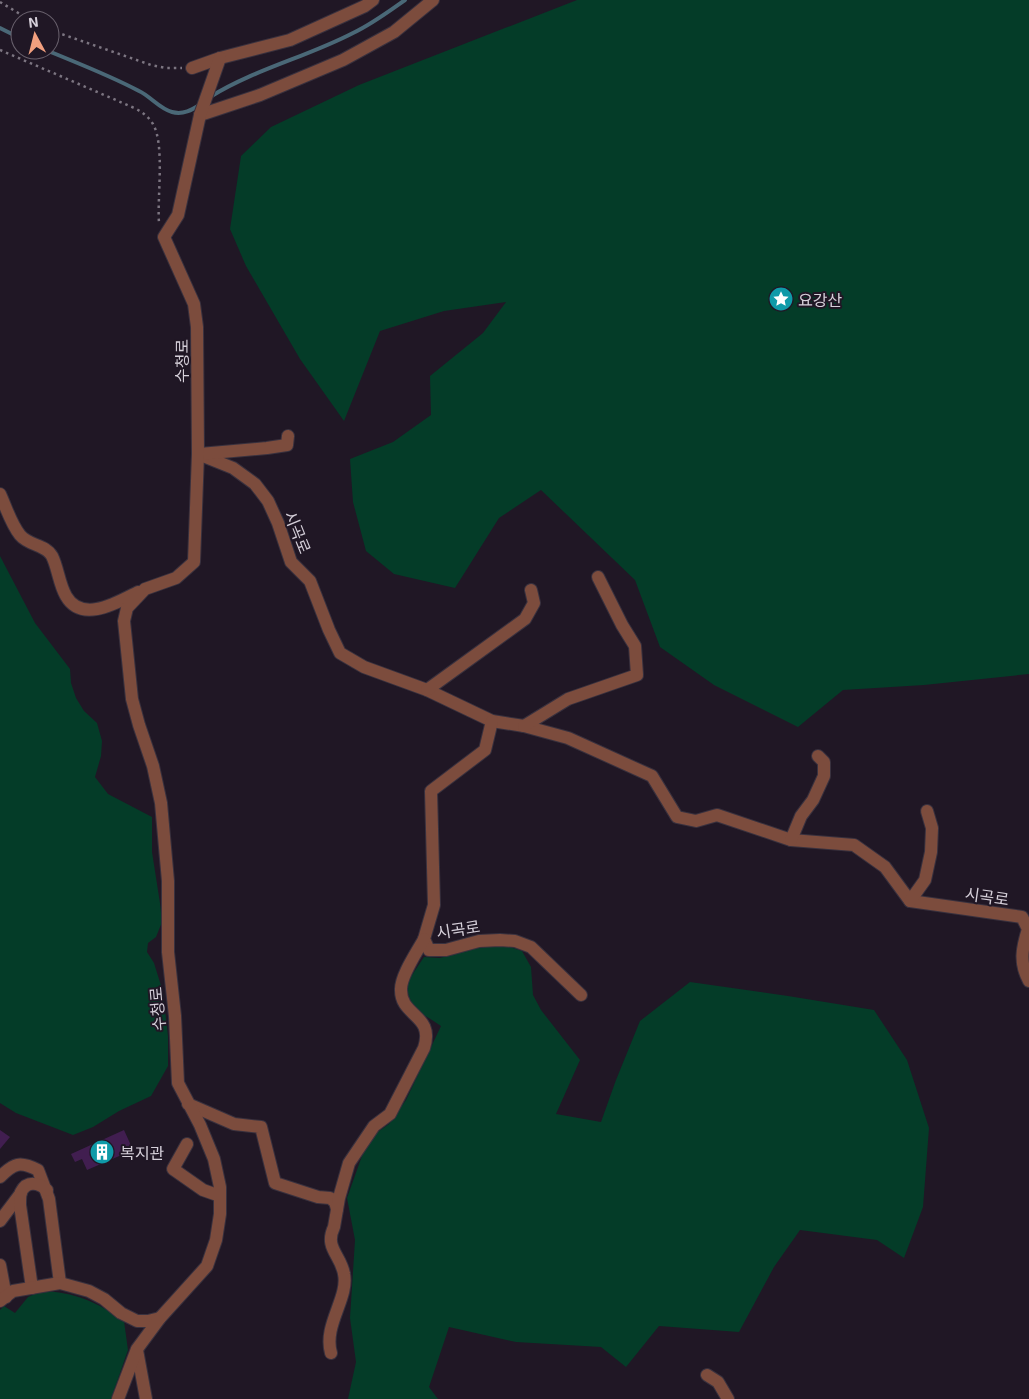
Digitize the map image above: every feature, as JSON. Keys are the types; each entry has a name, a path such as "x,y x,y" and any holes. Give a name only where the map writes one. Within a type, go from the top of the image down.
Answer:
{"street":[{"path":"192,68 219,63 290,40 373,0"},
{"path":"201,112 260,95 343,60 394,32 433,0"},
{"path":"164,237 173,224 179,210 201,112 219,63"},
{"name":"수청로","path":"0,494 21,536 33,544 45,548 52,556 67,598 77,607 90,610 107,607 145,589 176,578 194,562 198,454 196,315 194,304 164,237"},
{"path":"198,454 287,445 288,436"},
{"name":"시곡로","path":"198,454 233,468 255,484 268,501 278,523 290,562 310,581 328,630 340,653 364,667 427,690 492,721 524,726 568,738 652,776 678,817 696,821 717,815 791,840 854,845 885,867 910,901 1022,917 1028,929 1021,958 1024,973 1029,981"},
{"path":"524,726 568,699 637,675 635,646 622,625 598,577"},
{"name":"수청로","path":"118,1399 136,1349 160,1318 207,1266 216,1240 220,1214 218,1172 214,1159 200,1125 178,1083 175,1016 168,952 168,881 162,803 153,766 132,699 124,621 127,608 145,589"},
{"path":"427,690 525,619 534,603 531,590"},
{"name":"시곡로","path":"492,721 485,750 431,791 434,906 424,939 429,950 446,950 479,941 515,941 531,947 581,995"},
{"path":"791,840 801,816 813,800 824,776 824,762 818,756"},
{"path":"910,901 926,880 931,852 932,828 927,811"},
{"path":"331,1353 329,1346 330,1335 344,1282 344,1273 331,1247 330,1235 334,1227 349,1163 374,1126 390,1114 427,1038 427,1030 422,1022 406,1006 401,989 424,939"},
{"path":"188,1104 234,1124 261,1127 275,1184 318,1197 330,1198 335,1202 337,1209"},
{"path":"187,1144 173,1169 203,1190 220,1196"},
{"path":"0,1177 10,1166 27,1164 38,1170 47,1190 60,1283"},
{"path":"0,1221 27,1185 34,1183 47,1190"},
{"path":"21,1193 20,1205 32,1288"},
{"path":"0,1265 3,1299"},
{"path":"3,1299 13,1291 60,1283 89,1291 104,1299 121,1313 137,1321 160,1318"},
{"path":"136,1349 146,1399"},
{"path":"707,1375 718,1382 728,1399"}],"path":[{"path":"0,2 13,10"},
{"path":"60,34 151,65 166,68 192,68"},
{"path":"0,50 132,106 148,117 158,136 159,223 164,237"}],"green space":[{"path":"577,0 1029,0 1029,674 924,685 843,690 798,727 714,685 660,647 635,580 541,490 499,518 455,588 394,574 366,551 353,502 350,459 393,442 431,415 430,376 483,333 506,302 444,311 380,331 344,421 300,359 246,266 230,229 241,156 271,127 359,85"},
{"path":"0,556 35,623 70,669 71,683 76,698 84,711 97,723 102,741 101,756 95,777 108,794 152,817 152,852 162,922 156,937 148,943 147,952 154,963 163,992 168,1036 168,1066 151,1096 119,1111 93,1127 73,1135 16,1113 0,1103"},
{"path":"501,944 522,951 531,967 533,995 541,1010 580,1060 556,1114 601,1122 640,1021 690,982 874,1010 907,1060 929,1128 923,1207 904,1258 877,1240 800,1230 774,1267 739,1332 659,1326 626,1367 601,1347 516,1342 449,1327 429,1387 438,1399 348,1399 356,1362 350,1318 355,1240 347,1198 363,1153 372,1136 389,1124 406,1100 441,1026 417,1010 411,1001 406,984 424,957 440,958 468,950"},
{"path":"41,1291 65,1293 85,1299 124,1321 128,1350 111,1399 0,1399 0,1310 4,1306 15,1313 28,1297"}],"building":[{"path":"0,1130 10,1137 0,1149"},
{"name":"복지관","path":"124,1130 133,1150 87,1170 82,1159 75,1162 71,1154"}],"waterway":[{"path":"210,97 227,87 353,33 405,0"},
{"path":"0,28 10,33"},
{"path":"60,56 128,85 172,112 180,113 201,104"}],"place":[{"name":"요강산","path":"781,299"},
{"name":"복지관","path":"102,1152"}]}
